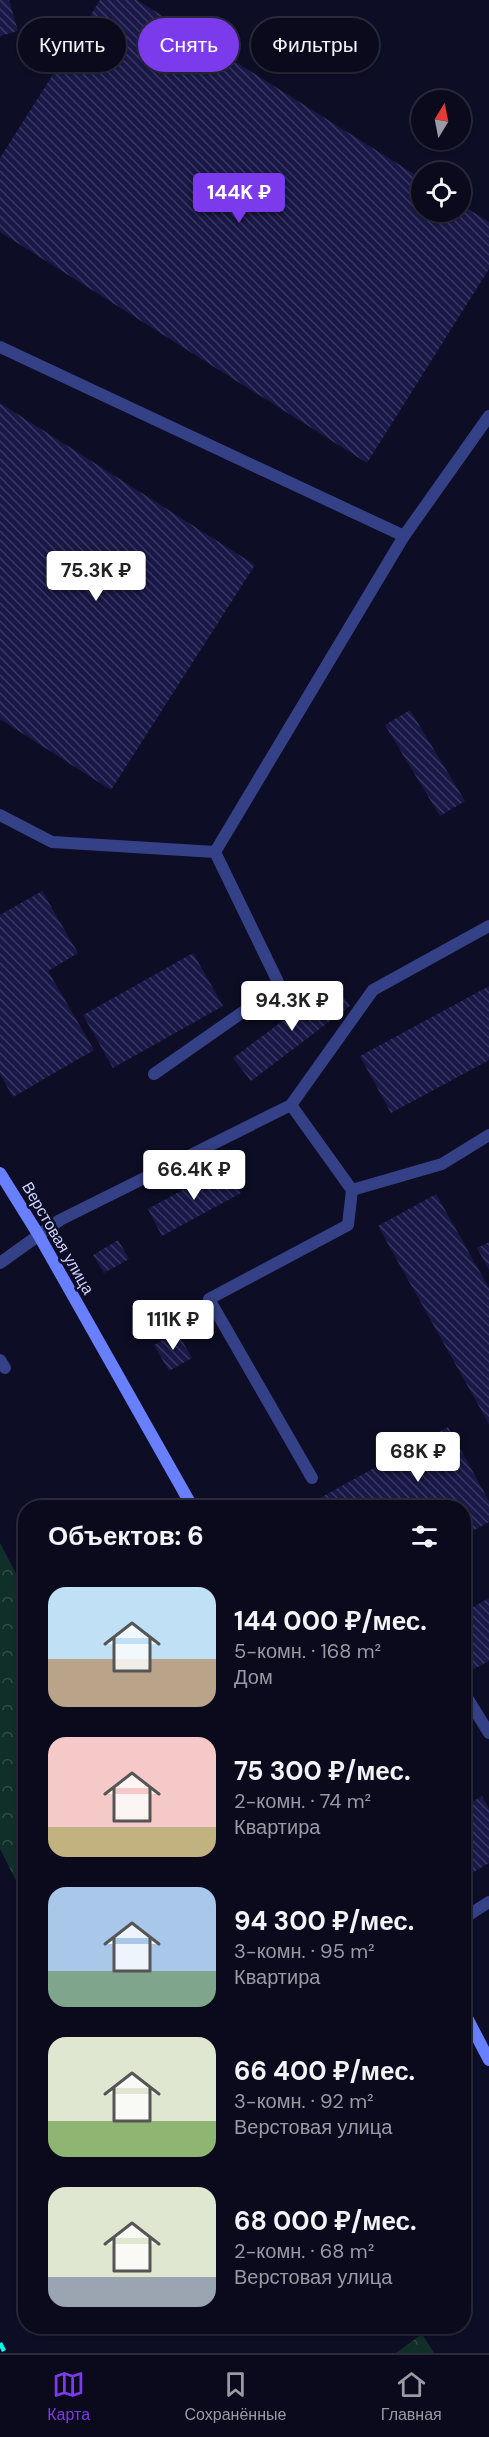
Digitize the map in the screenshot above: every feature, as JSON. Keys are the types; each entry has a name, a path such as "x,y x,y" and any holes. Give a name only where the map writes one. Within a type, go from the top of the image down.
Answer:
{"street":[{"name":"Верстовая улица","path":"0,1173 38,1234 188,1500"},
{"path":"471,2025 488,2056"}],"lane":[{"path":"0,347 404,536"},
{"path":"215,852 404,536 489,416"},
{"path":"0,815 52,842 215,852"},
{"path":"154,1074 280,986 215,852"},
{"path":"0,1263 38,1234 291,1105 373,990 489,926"},
{"path":"291,1105 352,1190 348,1225 209,1299 312,1478"},
{"path":"352,1190 442,1164 489,1135"},
{"path":"471,1704 489,1733"},
{"path":"471,1914 489,1902"}],"green space":[{"path":"0,1543 18,1578 18,1884 0,1849"},
{"path":"422,2334 434,2353 396,2353"}],"building":[{"path":"0,0 9,0 18,31 0,36"},
{"path":"100,0 137,0 166,18 138,18 138,72 239,72 239,64 411,172 411,222 471,222 471,211 489,222 489,269 367,463 0,232 0,158 54,72 126,72 126,18 89,18"},
{"path":"0,403 255,565 111,790 0,719"},
{"path":"410,710 465,801 440,816 385,725"},
{"path":"42,891 78,953 48,971 94,1050 13,1097 0,1074 0,915"},
{"path":"193,953 223,1006 113,1068 83,1015"},
{"path":"333,983 350,1006 251,1081 233,1058"},
{"path":"489,986 489,1060 391,1113 360,1056"},
{"path":"226,1166 241,1193 162,1236 148,1209"},
{"path":"436,1194 489,1288 489,1424 378,1226"},
{"path":"118,1240 129,1259 104,1273 93,1255"},
{"path":"489,1242 489,1270 477,1248"},
{"path":"177,1332 192,1358 169,1371 154,1345"},
{"path":"448,1427 489,1501 489,1522 471,1532 471,1500 316,1500"},
{"path":"489,1598 489,1661 472,1670 471,1668 471,1608"},
{"path":"482,1796 489,1809 489,1863 471,1874 471,1803"}],"railway":[{"path":"0,2343 5,2353"}]}
